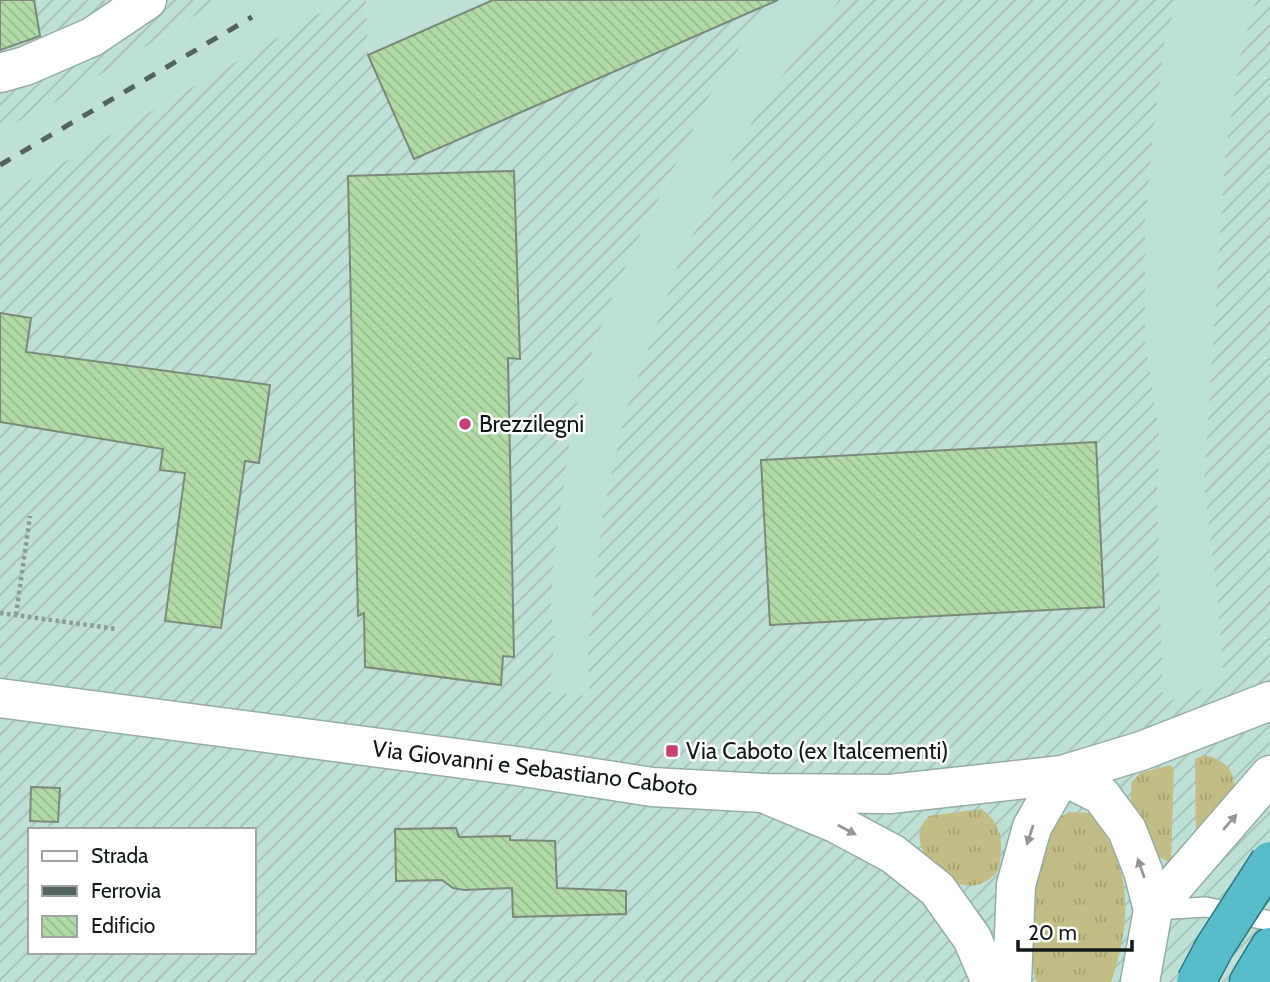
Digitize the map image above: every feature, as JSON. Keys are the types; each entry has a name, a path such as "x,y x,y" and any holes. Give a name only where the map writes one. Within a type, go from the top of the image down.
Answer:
{"highway":[{"path":"1196,982 1214,948 1270,861"},
{"path":"1249,982 1270,947"}],"main road":[{"path":"0,72 26,66 92,37 147,0"},
{"name":"Via Giovanni e Sebastiano Caboto","path":"0,698 517,766 652,787 762,793 890,794 1062,775 1141,751 1270,701"},
{"path":"1013,982 1016,885 1032,827 1062,775 1101,795 1127,830 1143,871 1153,910 1140,982"},
{"path":"1153,910 1270,775"},
{"path":"762,793 835,823 893,854 937,889 972,938 991,982"}],"lane":[{"path":"1153,910 1206,907 1270,921"}],"path":[{"path":"16,615 30,516"},
{"path":"0,613 117,629"}],"shaded area":[{"path":"0,0 220,0 63,98 0,131"},
{"path":"220,0 342,0 52,169 0,194 0,131 63,98"},
{"path":"342,0 366,0 368,55 493,0 769,0 709,97 645,224 613,295 586,370 572,423 553,566 551,613 555,637 550,692 589,696 588,646 603,513 625,413 680,259 762,103 839,0 1177,0 1165,40 1145,226 1145,338 1160,440 1157,501 1163,703 1224,681 1204,484 1225,156 1240,56 1256,0 1270,0 1270,982 0,982 0,194 52,169"},
{"path":"366,0 493,0 368,55"},
{"path":"769,0 839,0 762,103 680,259 625,413 603,513 588,646 589,696 550,693 555,637 551,613 553,566 572,423 586,371 613,295 645,224 709,97"},
{"path":"1177,0 1256,0 1240,56 1225,156 1204,484 1224,682 1162,703 1157,501 1160,440 1145,338 1145,226 1165,40"}],"green space":[{"path":"1204,755 1226,765 1234,783 1230,803 1196,848 1195,759"},
{"path":"1170,765 1174,768 1171,863 1155,855 1131,800 1131,783 1140,773"},
{"path":"981,809 991,817 999,832 1000,865 987,881 974,886 962,885 940,873 931,863 920,841 920,830 929,816"},
{"path":"1069,812 1089,813 1104,832 1121,873 1125,893 1123,937 1111,982 1036,982 1029,944 1029,881 1052,822"}],"building":[{"path":"0,0 34,0 40,36 0,50"},
{"path":"493,0 778,0 414,159 368,55"},
{"path":"514,171 520,359 508,358 514,657 503,656 501,685 365,667 364,613 358,616 348,176"},
{"path":"0,313 31,318 26,352 270,385 259,463 245,461 221,628 165,621 185,473 160,470 163,449 0,422"},
{"path":"1096,442 1104,607 770,625 761,460"},
{"path":"31,787 60,788 58,822 30,821"},
{"path":"456,828 459,837 510,836 510,840 555,841 557,888 626,891 626,914 513,917 512,888 464,890 453,888 442,880 396,881 395,829"}],"railway":[{"path":"0,165 252,17"}],"place":[{"name":"Brezzilegni","path":"465,424"},
{"name":"Via Caboto (ex Italcementi)","path":"672,751"}]}
